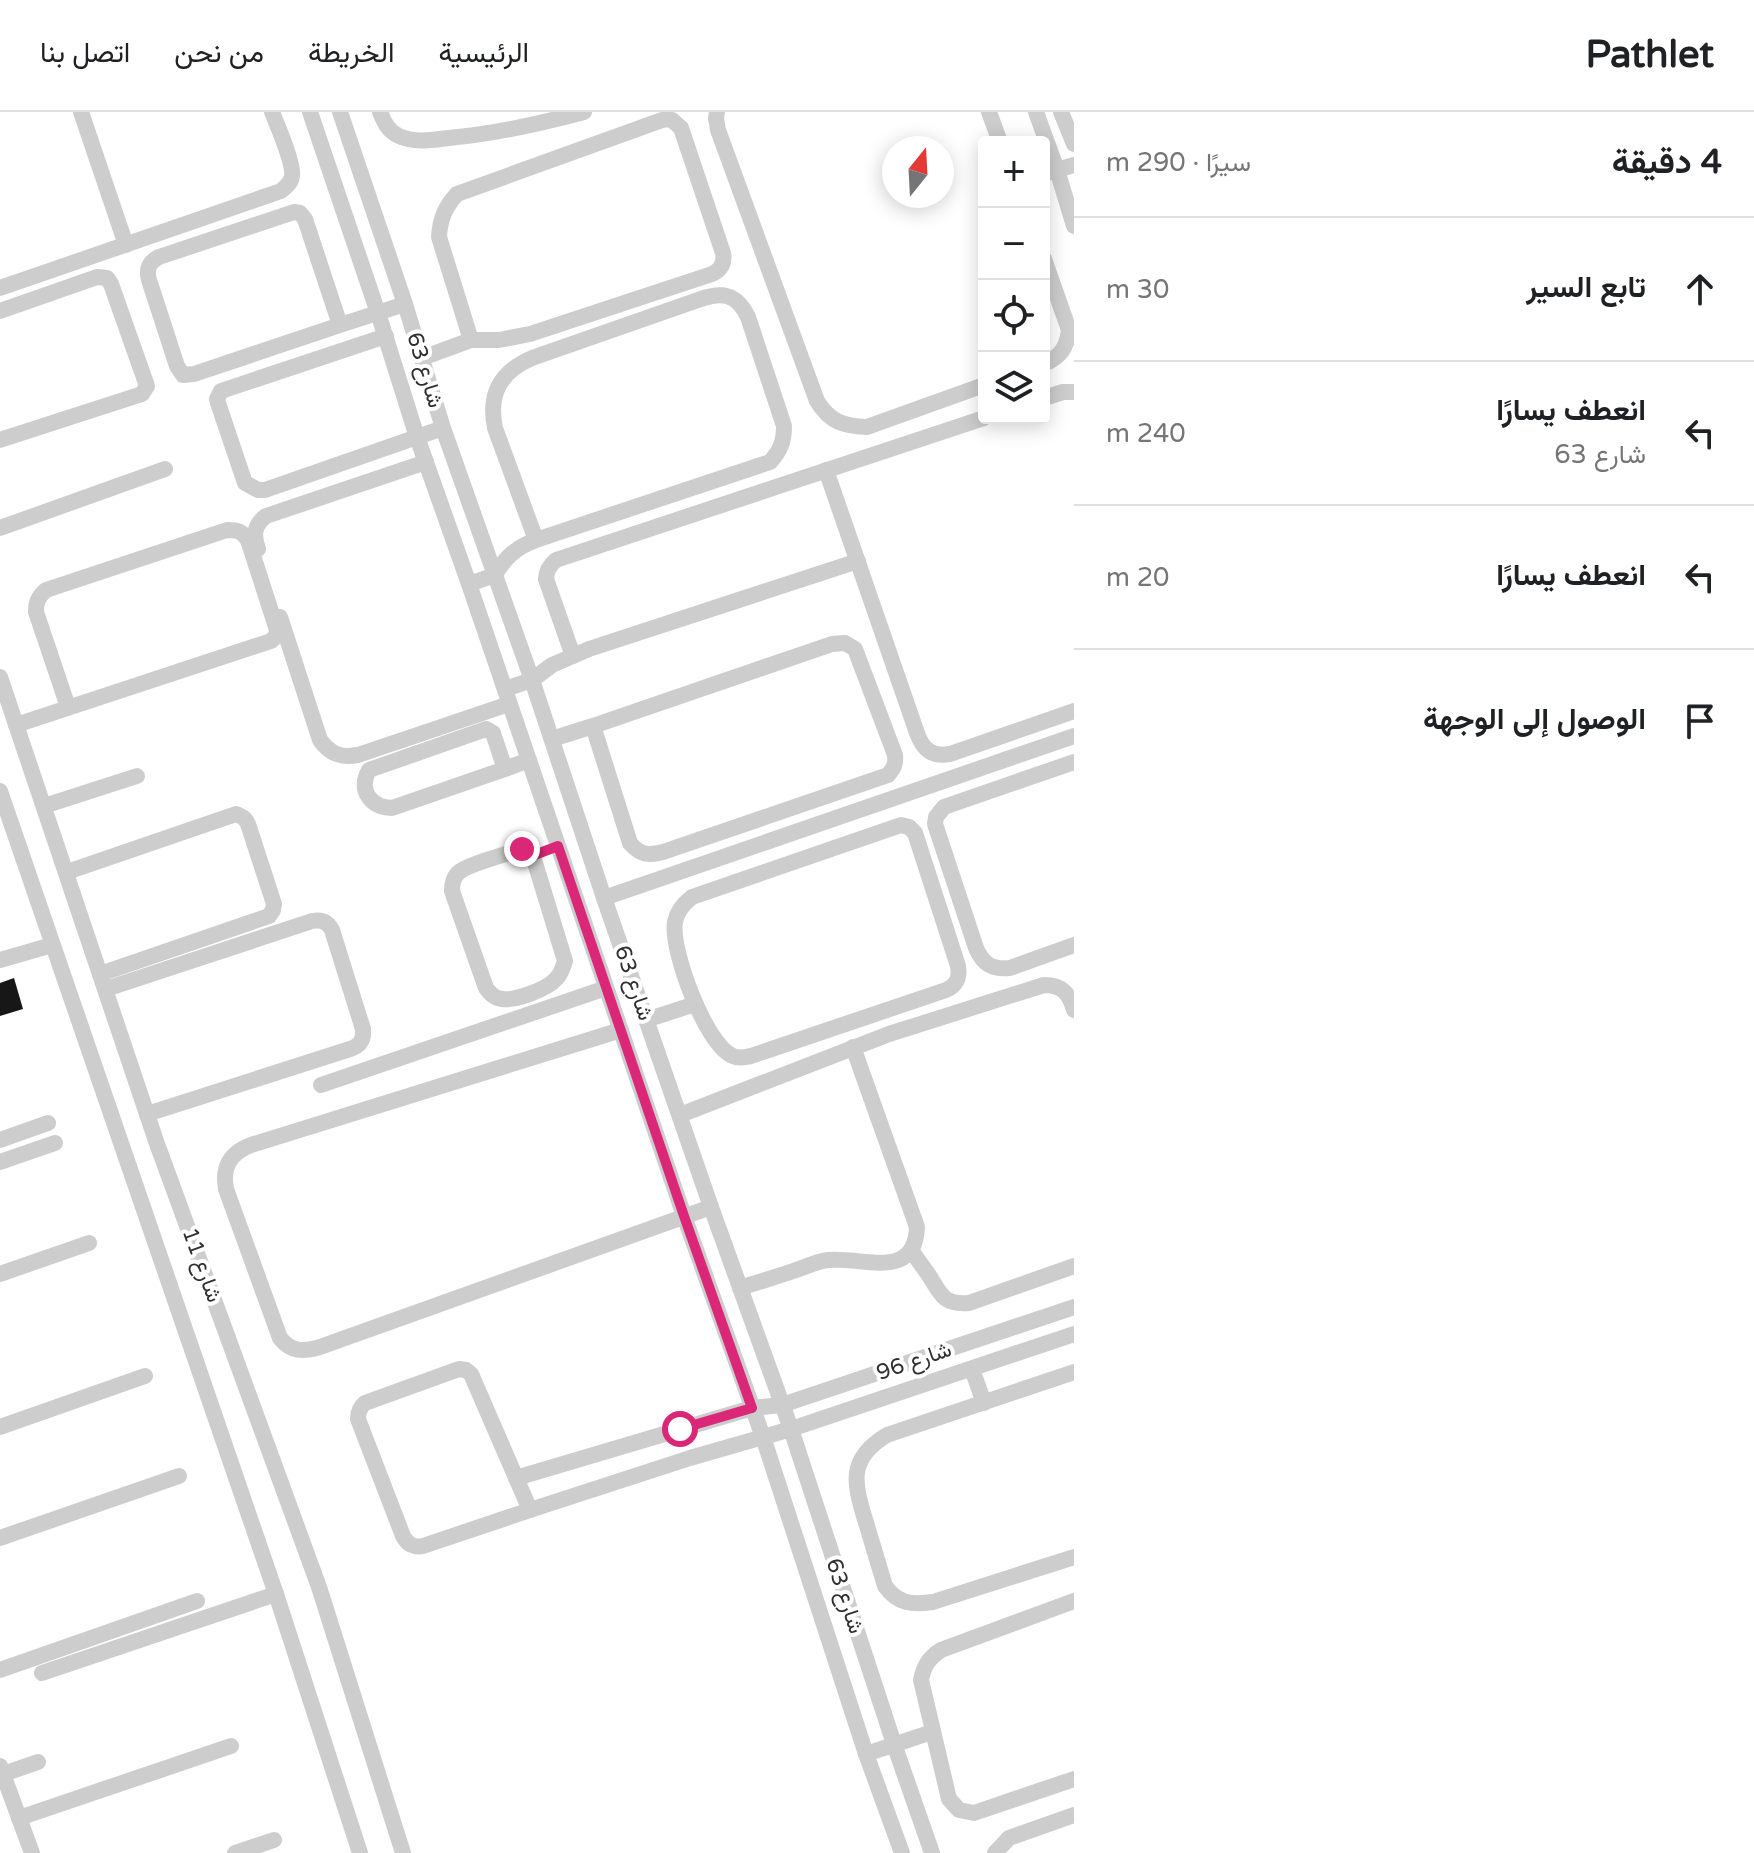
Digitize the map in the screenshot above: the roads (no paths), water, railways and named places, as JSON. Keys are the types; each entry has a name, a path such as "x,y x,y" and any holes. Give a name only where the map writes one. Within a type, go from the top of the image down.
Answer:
{"street":[{"path":"81,112 126,245"},
{"path":"0,288 281,191 289,185 291,165 272,112"},
{"name":"شارع 63","path":"310,112 417,437 763,1437 866,1754 902,1853"},
{"name":"شارع 63","path":"340,112 443,428 711,1207 791,1429 932,1853"},
{"path":"380,112 391,131 419,141 483,135 584,112"},
{"path":"717,112 718,130 824,413 851,427 867,427 978,387"},
{"path":"989,112 998,136"},
{"path":"1036,112 1042,136"},
{"path":"1061,112 1074,144"},
{"path":"422,358 471,340 499,340 530,334 712,274 721,268 724,258 721,246 684,134 677,123 672,120 659,121 457,194 443,213 439,237 471,340"},
{"path":"1074,165 1050,172 1074,226"},
{"path":"340,325 308,226 300,213 286,214 187,247 159,257 148,266 149,280 177,366 183,375 194,374 405,304"},
{"path":"1050,276 1069,330 1063,350 1050,361"},
{"path":"0,311 97,277 107,278 147,386 142,394 0,440"},
{"path":"469,584 495,575 501,563 523,545 770,462 779,452 784,439 784,426 748,317 743,306 734,298 711,296 532,358 507,373 498,385 492,413 536,540"},
{"path":"386,336 228,388 219,394 218,403 245,483 265,490 443,428"},
{"path":"1050,396 1074,392"},
{"path":"573,656 546,579 550,565 556,560 978,420"},
{"path":"426,462 266,516 256,528 256,544 320,740 336,755 358,755 507,696 552,665 589,649 858,561"},
{"path":"0,528 165,469"},
{"path":"826,470 925,749 933,754 950,754 1074,711"},
{"path":"16,725 271,641 277,630 248,540 243,533 227,530 46,590 39,596 36,612 68,707"},
{"path":"552,739 832,644 845,643 855,649 896,762 888,775 663,852 644,854 630,843 593,726"},
{"name":"شارع 11","path":"0,677 147,1114 319,1587 403,1853"},
{"path":"505,769 493,733 486,729 369,770 364,787 374,803 382,808 392,808 505,769 529,760"},
{"path":"604,898 1074,736"},
{"path":"1074,762 944,807 935,824 976,948 989,966 1010,968 1074,945"},
{"path":"44,806 137,776"},
{"name":"شارع 11","path":"0,791 8,842 52,945 276,1594 360,1853"},
{"path":"67,872 236,814 247,821 274,904 269,916 103,981"},
{"path":"893,826 909,827 915,833 958,966 957,981 952,987 741,1058 731,1056 714,1039 695,1004 674,930 675,920 684,903 692,897 893,826"},
{"path":"532,856 582,830"},
{"path":"522,849 529,850 565,961 562,972 546,987 508,999 492,995 486,988 452,891 454,878 464,869 522,849"},
{"path":"103,981 305,923 322,920 332,930 363,1029 360,1044 147,1114"},
{"path":"0,960 52,945"},
{"path":"565,961 594,953"},
{"path":"680,1115 889,1034 1044,985 1063,989 1070,997 1074,1010"},
{"path":"321,1085 606,988"},
{"path":"646,1020 695,1004"},
{"path":"621,1030 240,1149 226,1166 226,1189 280,1338 292,1349 301,1351 320,1347 711,1207"},
{"path":"740,1288 827,1260 883,1264 899,1260 911,1250 916,1240 917,1227 853,1047"},
{"path":"638,1080 665,1071"},
{"path":"0,1140 48,1123"},
{"path":"0,1162 55,1143"},
{"path":"0,1274 89,1243"},
{"path":"911,1250 942,1297 960,1304 1074,1266"},
{"name":"شارع 96","path":"1074,1307 782,1405 752,1408 516,1478 471,1374 466,1370 459,1369 365,1403 359,1410 358,1419 403,1536 409,1544 418,1547 690,1458 791,1429 1074,1334"},
{"path":"972,1369 984,1403"},
{"path":"1074,1372 887,1435 869,1447 863,1457 858,1466 856,1489 885,1586 900,1601 910,1604 933,1602 1074,1557"},
{"path":"0,1427 145,1376"},
{"path":"680,1429 690,1458"},
{"path":"0,1538 179,1476"},
{"path":"516,1478 530,1510"},
{"path":"42,1673 276,1594"},
{"path":"0,1670 197,1601"},
{"path":"1074,1601 953,1645 931,1657 923,1667 921,1680 949,1799 959,1810 966,1813 981,1811 1074,1779"},
{"path":"866,1754 932,1732"},
{"path":"19,1818 231,1746"},
{"path":"32,1853 1,1770 38,1762"},
{"path":"995,1853 1009,1838 1074,1815"},
{"path":"235,1853 274,1840"}]}
